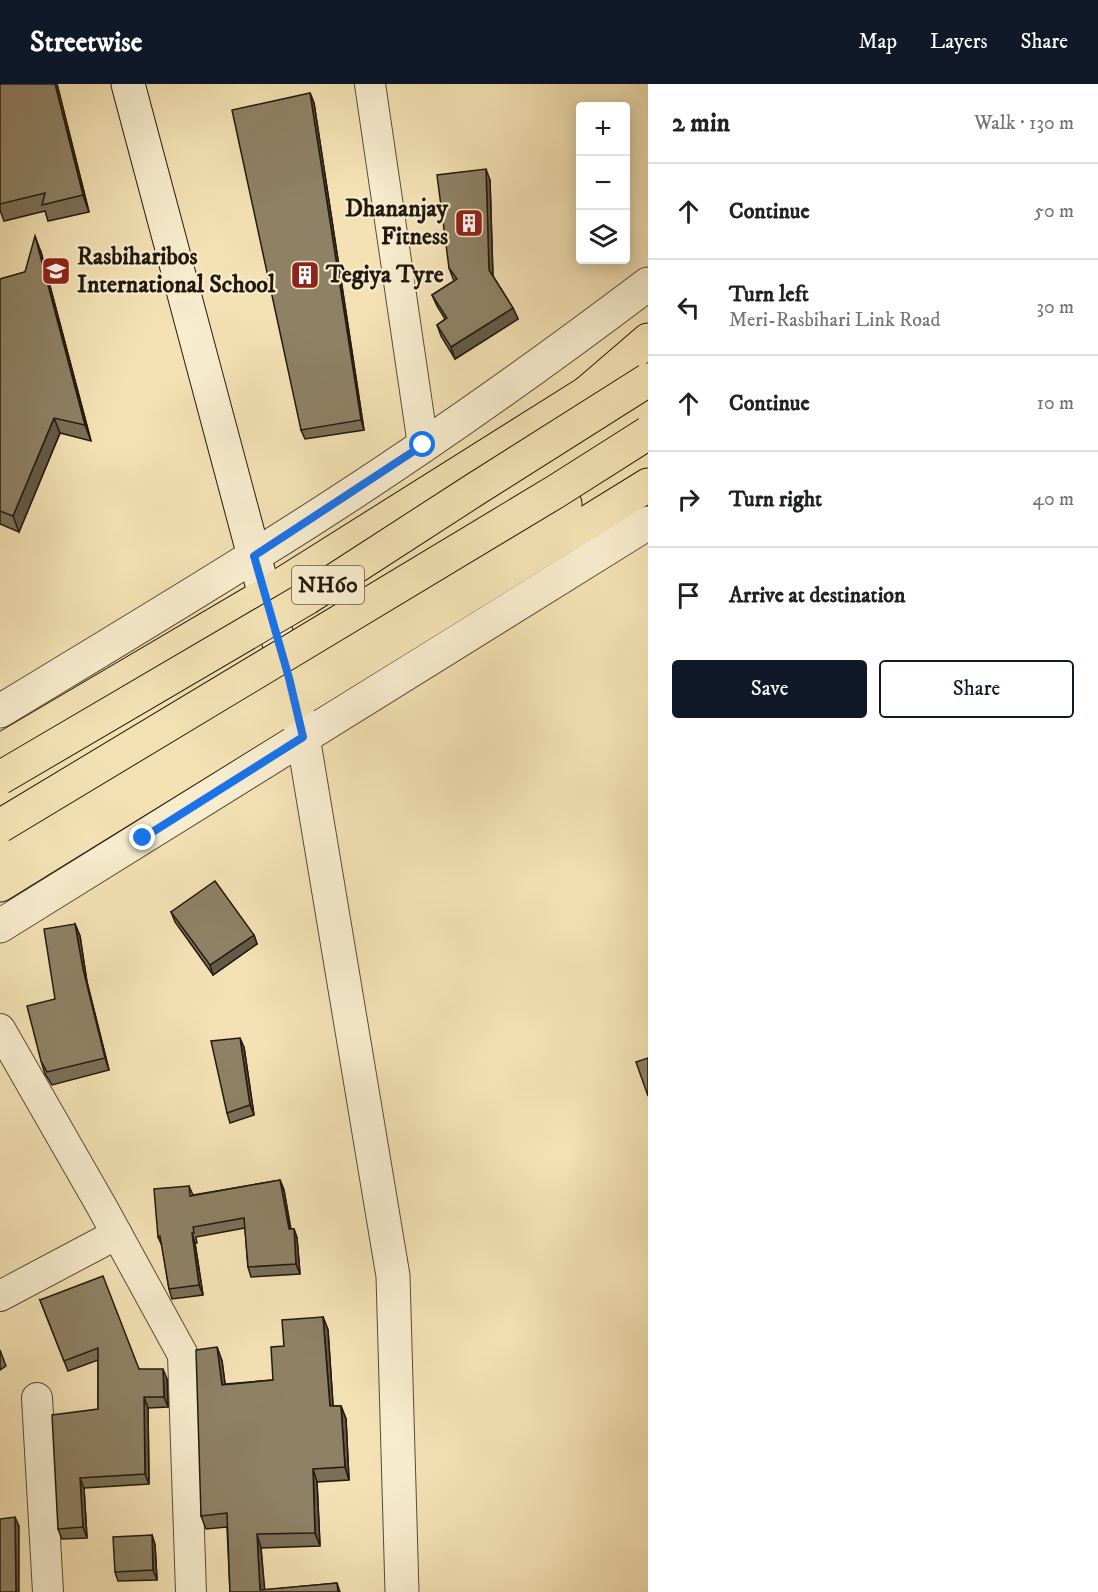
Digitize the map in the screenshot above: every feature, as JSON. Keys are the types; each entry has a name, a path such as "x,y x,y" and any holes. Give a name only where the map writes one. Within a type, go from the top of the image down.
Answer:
{"main road":[{"path":"584,395 648,340"},
{"path":"0,751 265,595 648,354"},
{"name":"NH60","path":"0,778 307,598 648,380"},
{"name":"NH60","path":"0,826 555,492 648,433"},
{"path":"0,885 648,452"},
{"path":"0,851 292,691 648,485"}],"street":[{"path":"128,84 303,737 393,1276 402,1592"},
{"path":"370,84 423,445"},
{"path":"0,711 254,556 423,445 583,333 648,284"},
{"path":"0,926 648,523"},
{"path":"0,1029 183,1355 189,1477 191,1592"},
{"path":"0,1296 117,1234"},
{"path":"37,1398 48,1592"}],"building":[{"path":"0,84 55,84 83,195 42,205 45,193 0,204"},
{"name":"Tegiya Tyre","path":"310,93 361,420 301,430 232,110"},
{"path":"486,169 489,270 513,308 451,347 437,325 447,318 432,295 457,279 449,268 437,175"},
{"path":"35,236 85,425 54,418 13,516 0,511 0,279 25,272"},
{"path":"215,881 254,935 210,965 171,912"},
{"path":"75,924 83,969 105,1058 47,1072 41,1061 27,1006 55,999 44,929"},
{"path":"240,1038 250,1105 227,1113 211,1041"},
{"path":"648,1058 648,1096 636,1062"},
{"path":"280,1180 289,1229 294,1229 296,1264 248,1267 244,1218 193,1227 199,1285 169,1289 160,1236 158,1237 154,1189 189,1186 190,1196"},
{"path":"103,1276 139,1369 163,1369 164,1397 144,1397 145,1474 80,1478 83,1527 58,1529 52,1415 98,1409 98,1348 64,1361 40,1300"},
{"path":"323,1317 330,1406 341,1406 345,1467 313,1469 315,1533 257,1534 260,1590 337,1583 338,1592 230,1592 227,1513 201,1516 196,1350 217,1347 222,1385 273,1380 271,1347 284,1346 282,1320"},
{"path":"15,1517 16,1592 0,1592 0,1519"},
{"path":"152,1535 153,1570 115,1572 113,1537"}],"place":[{"name":"Dhananjay Fitness","path":"469,223"},
{"name":"Rasbiharibos International School","path":"56,271"},
{"name":"Tegiya Tyre","path":"305,275"}],"route":[{"path":"143,838 303,737 289,678 254,556 423,445"}]}
